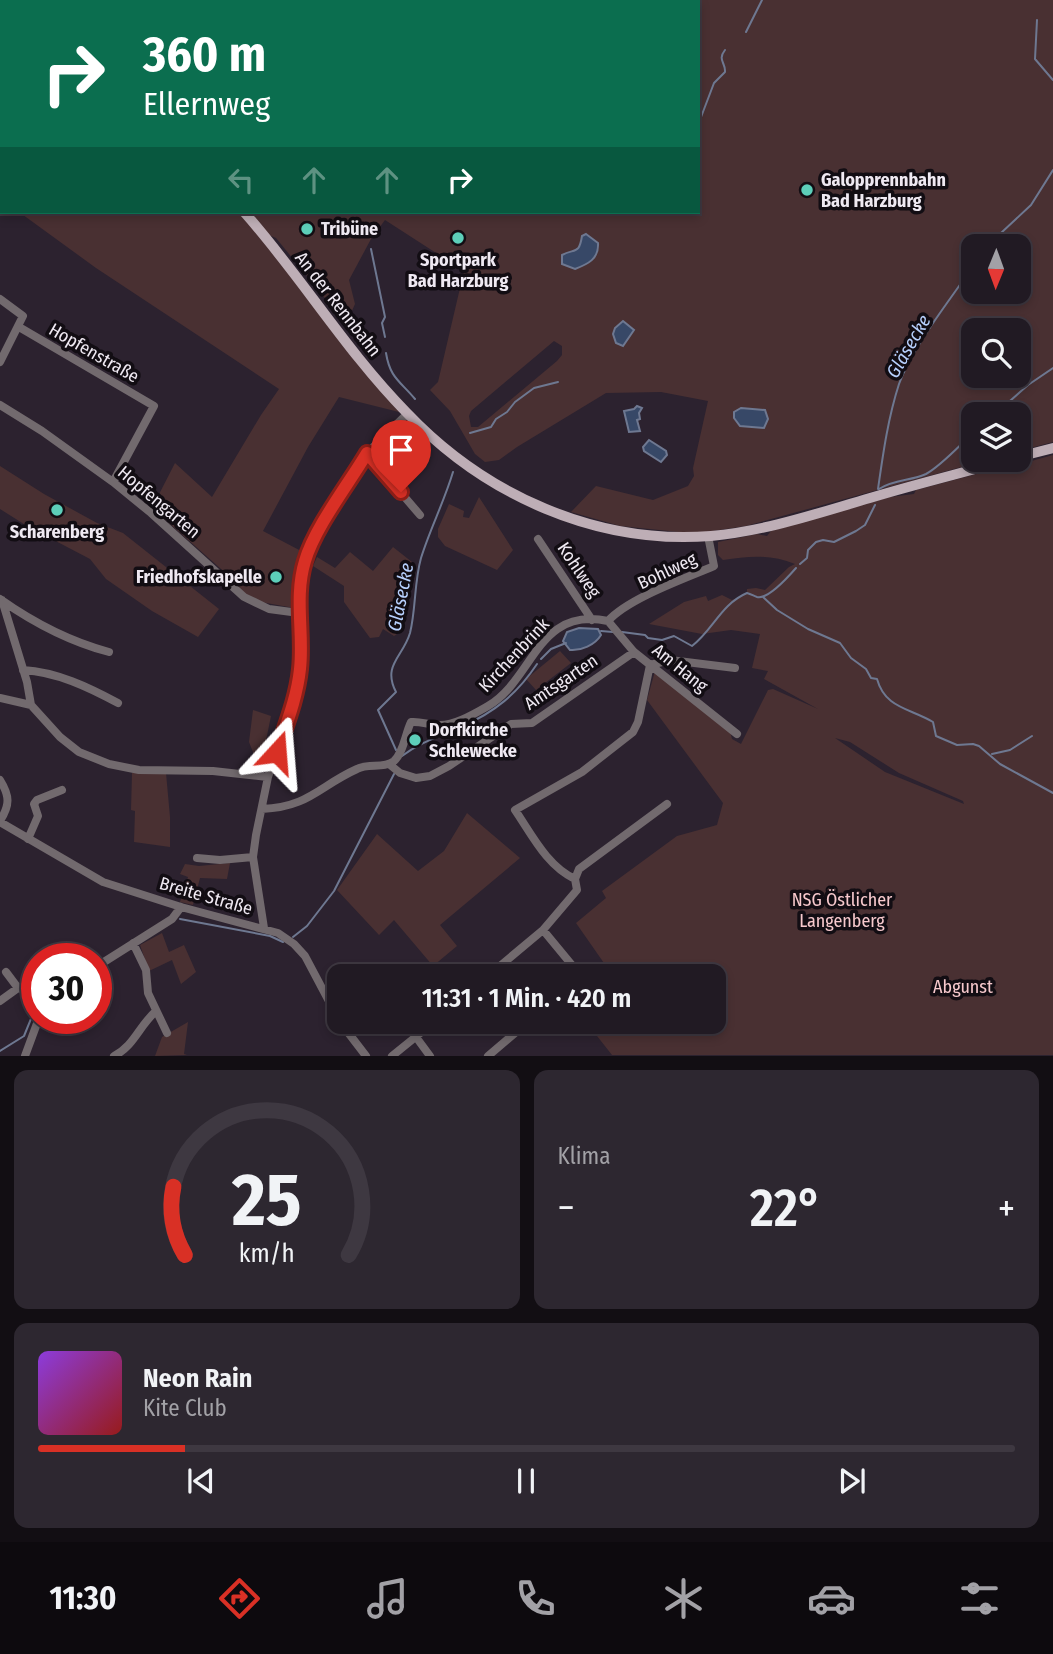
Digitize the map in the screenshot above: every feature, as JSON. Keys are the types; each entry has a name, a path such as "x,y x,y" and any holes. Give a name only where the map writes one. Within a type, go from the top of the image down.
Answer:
{"main road":[{"name":"An der Rennbahn","path":"246,214 407,414 477,474 515,496 568,518 653,535 708,536 772,526 965,472"},
{"path":"1031,454 1053,448"}],"street":[{"path":"0,299 23,316 0,362"},
{"name":"Hopfenstraße","path":"19,327 154,406 113,482"},
{"name":"Hopfengarten","path":"0,405 42,431 113,482 244,597 269,609 299,613"},
{"path":"264,928 253,857 268,777 291,710 300,668 299,613 302,576 309,549 367,453 407,414"},
{"path":"367,453 419,515"},
{"name":"Bohlweg","path":"613,627 614,614 660,589 714,566 708,536"},
{"name":"Kohlweg","path":"538,538 592,620"},
{"path":"1,600 22,615 80,645 108,652"},
{"path":"1,600 31,705"},
{"name":"Kirchenbrink","path":"396,763 411,722 421,721 436,726 450,724 489,705 501,696 534,653 557,629 569,622 592,620 613,627"},
{"name":"Am Hang","path":"613,627 634,652 737,734"},
{"name":"Amtsgarten","path":"396,763 416,778 430,776 511,724 532,723 634,652"},
{"path":"575,879 563,873 549,859 515,810 582,772 633,732 638,722 650,665 670,660 735,668"},
{"path":"23,670 37,671 84,685 118,703"},
{"path":"0,698 31,705 60,737 79,752 94,759 139,770 213,771 268,777"},
{"path":"262,809 304,801 359,767 396,763"},
{"name":"Breite Straße","path":"0,780 9,801 8,809 0,821 103,882 181,907 264,928 284,937 302,952 327,998"},
{"path":"28,839 38,816 34,804 37,800 62,790"},
{"path":"502,964 543,930 577,890 575,879 579,870 591,858 667,804"},
{"path":"197,858 220,860 253,857"},
{"path":"112,957 172,919 181,907"},
{"path":"543,930 571,964"},
{"path":"133,943 146,970 148,993 167,1032"},
{"path":"6,972 21,989"},
{"path":"0,1001 18,988"},
{"path":"114,1055 130,1045 144,1022 156,1011"},
{"path":"25,1055 33,1034"},
{"name":"Breite Straße","path":"349,1034 366,1055"},
{"path":"392,1055 419,1034"},
{"path":"488,1055 513,1034"},
{"path":"415,1037 430,1055"}],"green space":[{"path":"700,0 1053,0 1053,442 1031,448 1031,402 961,402 961,467 746,526 706,532 679,532 620,526 571,512 596,486 653,500 688,486 694,476 693,468 708,401 661,392 606,393 499,460 485,462 475,454 450,411 430,390 438,382 464,271 385,220 371,239 349,280 355,304 346,324 276,238 262,232 407,414 339,397 308,447 263,531 303,552 298,569 294,608 261,602 246,595 229,576 152,508 175,463 212,497 279,389 96,268 22,214 700,214","holes":["554,341 562,346 562,355 557,361 478,427 471,427 471,411"]},
{"path":"1053,455 1053,1055 612,1055 595,1034 726,1034 726,964 605,964 576,923 606,898 602,891 677,836 717,825 723,803 647,700 655,671 730,731 732,739 741,744 768,690 773,689 818,709 764,679 768,671 752,668 760,634 731,630 702,634 649,624 684,602 706,596 708,601 722,595 732,600 747,593 747,589 765,590 795,564 760,557 723,560 718,555 718,542 757,534 767,536 771,531 890,497 914,494 916,490 985,472 1031,472 1031,461","holes":["835,738 850,742 899,773 963,801 964,804 885,772"]},
{"path":"0,466 97,523 123,533 219,609 198,637 152,611 106,579 90,559 0,509"},
{"path":"479,497 513,550 497,570 445,546 438,537 438,529 449,504 464,511 463,517 469,518"},
{"path":"393,547 412,562 400,632 394,636 383,629 379,637 370,638 344,602 344,586 313,566 317,557 335,568 350,552 373,571"},
{"path":"560,651 571,663 536,690 526,679"},
{"path":"253,710 271,716 260,770 249,742"},
{"path":"132,773 166,773 170,847 134,842"},
{"path":"467,813 520,858 440,925 457,946 435,964 431,964 394,920 379,935 337,890 377,834 418,871 444,851"},
{"path":"230,863 227,879 200,878 193,905 180,902 188,877 180,874 185,864 199,866"},
{"path":"162,933 169,952 184,945 196,972 181,984 172,960 149,971 140,945"},
{"path":"188,1022 184,1054 187,1055 155,1056 162,1037"}],"water":[{"path":"586,234 598,243 595,257 575,269 562,264 562,255 578,249 582,236"},
{"path":"623,321 634,330 623,346 616,343 613,334"},
{"path":"637,406 642,408 640,419 637,420 640,431 629,432 624,411"},
{"path":"741,408 765,410 768,419 764,428 740,426 734,418 734,412"},
{"path":"649,440 666,451 667,455 661,462 644,451 643,447"},
{"path":"579,628 598,629 601,635 587,647 570,650 563,641 567,632"}],"waterway":[{"path":"746,32 762,0"},
{"name":"Gläsecke","path":"1037,20 1035,59 1053,80"},
{"path":"700,120 714,83 725,72 722,59 725,50"},
{"name":"Gläsecke","path":"1000,234 1031,205 1053,170"},
{"name":"Gläsecke","path":"371,249 385,317 382,323 385,337"},
{"name":"Gläsecke","path":"878,489 899,384 922,339 961,283"},
{"name":"Gläsecke","path":"386,353 393,374 415,399"},
{"path":"1009,402 1053,368"},
{"path":"470,433 491,427 496,419 534,388 558,382"},
{"path":"879,489 926,474 961,445"},
{"name":"Gläsecke","path":"396,750 378,710 396,692 392,683 392,668 410,633 421,558 453,472"},
{"name":"Gläsecke","path":"800,564 807,558 808,550 816,542 834,542 865,525 875,505"},
{"name":"Gläsecke","path":"622,632 662,640 674,636 692,646 730,604 747,593 757,597 767,595 796,568"},
{"path":"763,597 777,610 808,629 840,643 851,658 866,669 871,678 877,679 881,689 892,702 933,722 936,736 957,745 979,746 1000,764 1053,793"},
{"name":"Gläsecke","path":"601,631 613,632"},
{"name":"Gläsecke","path":"541,659 551,649 566,643"},
{"name":"Gläsecke","path":"402,756 495,708 513,693 537,664"},
{"path":"992,754 1010,750 1032,736"},
{"name":"Gläsecke","path":"293,937 307,926 334,891 394,774"},
{"name":"Gläsecke","path":"180,919 270,936 283,942"},
{"name":"Gläsecke","path":"0,1051 25,1034"}],"place":[{"name":"Galopprennbahn Bad Harzburg","path":"807,190"},
{"name":"Tribüne","path":"307,229"},
{"name":"Sportpark Bad Harzburg","path":"458,238"},
{"name":"Scharenberg","path":"57,510"},
{"name":"Friedhofskapelle","path":"276,577"},
{"name":"Dorfkirche Schlewecke","path":"415,740"}],"route":[{"path":"277,752 291,710 300,668 299,613 302,576 309,549 367,453 401,492"}],"park label":[{"name":"NSG Östlicher Langenberg","path":"842,910"},
{"name":"Abgunst","path":"963,987"}]}
